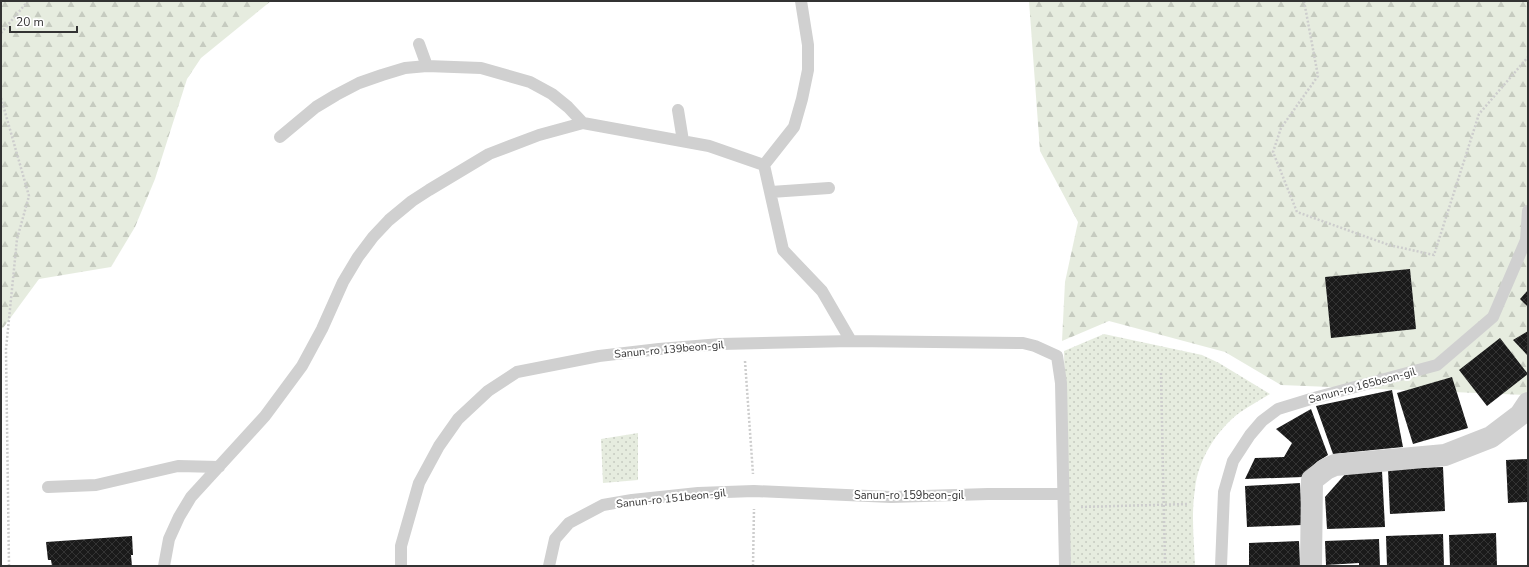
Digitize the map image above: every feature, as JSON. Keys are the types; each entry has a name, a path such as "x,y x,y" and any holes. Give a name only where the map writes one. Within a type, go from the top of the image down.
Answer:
{"street":[{"path":"1311,566 1312,480 1326,468 1335,465 1445,455 1490,437 1520,415 1528,403"}],"lane":[{"path":"764,165 794,127 802,99 808,70 808,45 801,1"},
{"path":"419,44 427,66"},
{"path":"280,137 316,107 359,83 405,68 427,66 481,68 530,82 552,94 568,107 583,123"},
{"path":"678,110 683,141"},
{"path":"164,566 169,539 179,517 191,497 265,416 302,366 322,329 343,282 358,257 373,237 389,220 412,201 489,154 539,135 583,123 709,146 764,165"},
{"path":"764,165 783,250 822,291 850,341"},
{"path":"771,192 829,188"},
{"name":"Sanun-ro 165beon-gil","path":"1222,566 1224,492 1233,461 1250,435 1262,421 1278,409 1436,365 1493,317 1526,240 1528,211"},
{"name":"Sanun-ro 139beon-gil","path":"401,566 401,546 419,483 439,446 463,415 488,391 516,372 599,356 660,349 721,344 850,341 1023,343 1035,346 1057,356 1061,383 1063,494"},
{"path":"48,487 96,485 178,466 219,467"},
{"name":"Sanun-ro 159beon-gil","path":"754,491 891,496 1063,494"},
{"name":"Sanun-ro 151beon-gil","path":"549,566 555,539 569,523 603,505 632,500 698,493 754,491"},
{"path":"1063,494 1065,566"}],"path":[{"path":"1,33 28,1"},
{"path":"1304,1 1318,76 1281,128 1273,152 1297,212 1389,245 1434,255 1479,114 1528,57"},
{"path":"1,98 29,196 17,239 6,349 9,566"},
{"path":"744,344 754,491 753,566"},
{"path":"1161,373 1165,566"},
{"path":"1074,507 1188,504"}],"green space":[{"path":"1,1 271,1 201,58 187,79 155,179 135,227 111,267 39,279 3,328 1,328"},
{"path":"1029,1 1528,1 1528,395 1281,385 1225,352 1109,321 1062,341 1065,282 1078,222 1040,151"},
{"path":"1104,334 1202,355 1219,363 1270,394 1243,410 1231,420 1216,437 1204,457 1197,478 1193,508 1195,566 1068,566 1064,351"},
{"path":"638,433 638,480 603,483 601,439"}],"building":[{"path":"1410,269 1416,329 1331,338 1325,277"},
{"path":"1528,290 1528,307 1520,299"},
{"path":"1528,331 1528,356 1513,340"},
{"path":"1500,338 1528,374 1487,406 1459,370"},
{"path":"1452,377 1468,428 1413,444 1397,393"},
{"path":"1392,390 1403,447 1333,454 1316,406"},
{"path":"1311,409 1328,455 1317,462 1303,477 1245,479 1255,458 1284,457 1292,443 1276,429"},
{"path":"1528,459 1528,502 1508,503 1506,460"},
{"path":"1443,467 1445,511 1390,514 1388,469"},
{"path":"1382,471 1385,527 1327,529 1325,497 1347,472"},
{"path":"1300,483 1302,525 1247,527 1245,486"},
{"path":"1496,533 1497,566 1450,566 1449,535"},
{"path":"1443,534 1444,566 1387,566 1386,536"},
{"path":"132,536 132,566 52,566 51,560 48,560 46,542"},
{"path":"1379,539 1380,566 1359,566 1359,563 1326,565 1325,541"},
{"path":"1299,541 1300,566 1249,566 1249,543"}]}
